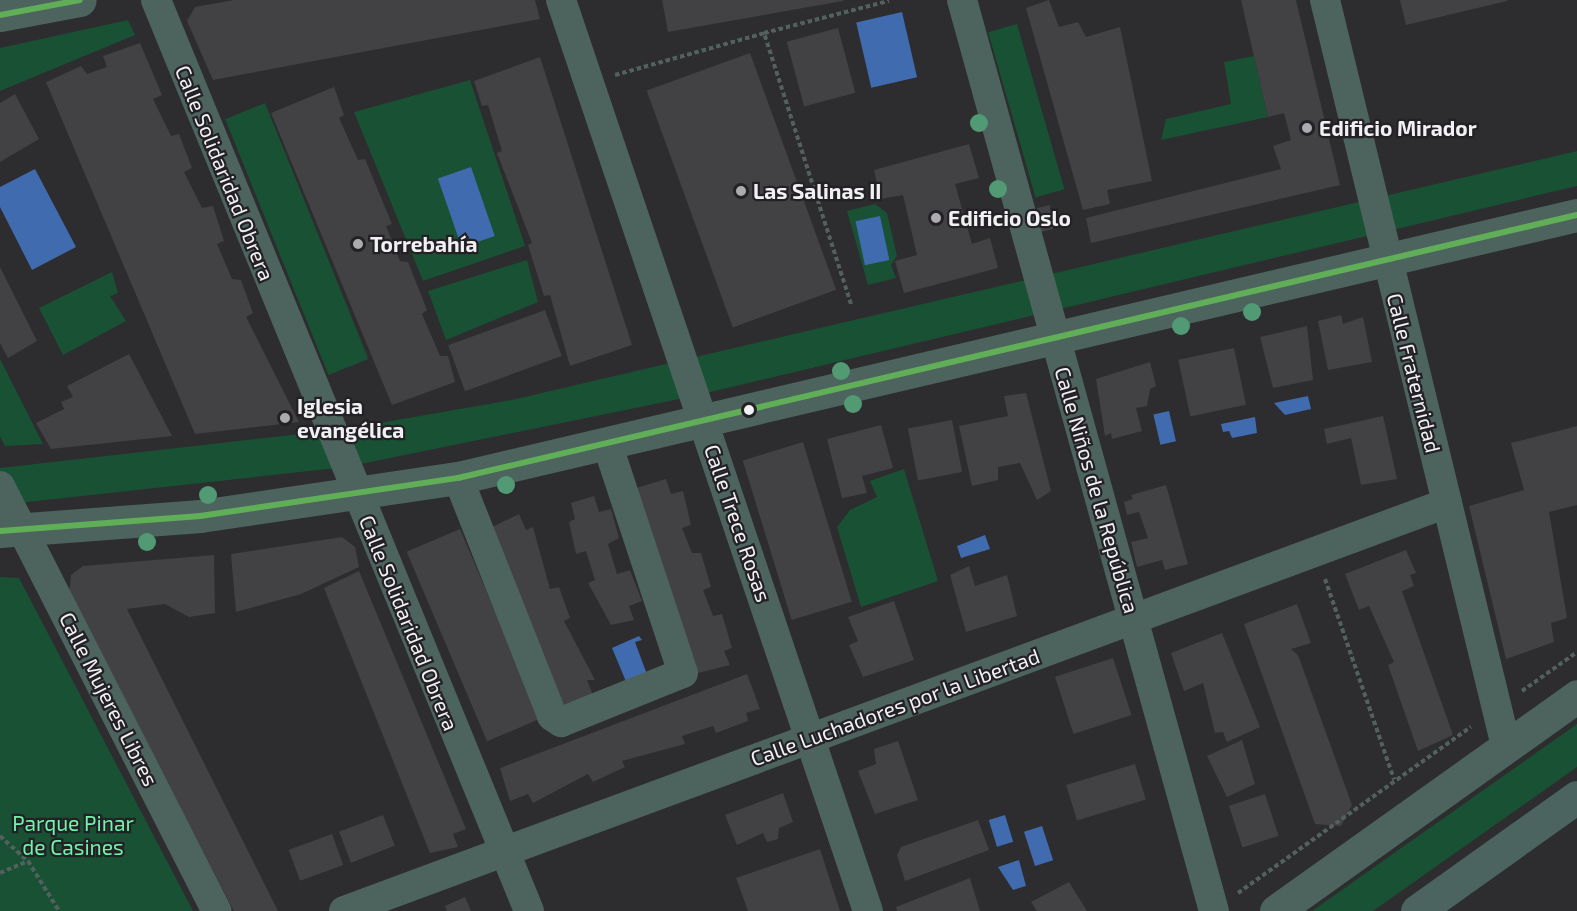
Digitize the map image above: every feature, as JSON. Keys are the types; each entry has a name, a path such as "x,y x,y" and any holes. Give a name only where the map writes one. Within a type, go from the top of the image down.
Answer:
{"main road":[{"path":"1417,911 1577,797"}],"street":[{"path":"26,8 80,0"},
{"name":"Calle Solidaridad Obrera","path":"156,0 355,492 502,851 529,911"},
{"name":"Calle Trece Rosas","path":"561,0 868,911"},
{"name":"Calle Niños de la República","path":"962,0 1214,911"},
{"name":"Calle Fraternidad","path":"1325,0 1385,261 1506,746"},
{"path":"11,530 200,516 458,478 608,446 1577,214"},
{"path":"458,478 552,716 561,722 683,673 608,446"},
{"name":"Calle Mujeres Libres","path":"0,486 11,530 217,911"},
{"name":"Calle Luchadores por la Libertad","path":"344,911 415,898 502,851 1135,621 1447,503"},
{"path":"1276,911 1577,696"}],"path":[{"path":"610,76 889,1"},
{"path":"764,33 851,304"},
{"path":"1317,551 1394,779"},
{"path":"1214,911 1394,779 1577,652"},
{"path":"0,836 28,861 59,911"},
{"path":"0,873 28,861"}],"green space":[{"path":"128,20 135,35 0,91 0,48"},
{"path":"1017,24 1064,189 1036,198 988,32"},
{"path":"1254,56 1268,117 1161,140 1166,119 1231,104 1224,62"},
{"path":"470,80 525,246 423,281 354,112"},
{"path":"265,103 368,359 329,375 225,119"},
{"path":"1577,151 1577,186 694,396 346,467 0,505 0,468 345,429 512,400"},
{"path":"875,204 887,213 897,256 891,265 896,278 868,285 847,211"},
{"path":"527,260 538,302 446,340 428,291"},
{"path":"112,272 118,293 110,296 126,321 63,355 39,308"},
{"path":"0,359 43,444 5,446 0,436"},
{"path":"904,469 938,581 861,607 837,527 850,510 877,497 870,481"},
{"name":"Parque Pinar de Casines","path":"0,577 19,578 193,911 0,911"},
{"path":"1577,724 1577,767 1529,801 1373,911 1312,911"}],"water":[{"path":"902,12 917,77 871,88 856,23"},
{"path":"471,167 495,236 462,247 438,178"},
{"path":"35,169 76,247 32,270 0,207 0,187"},
{"path":"880,216 889,260 865,265 856,221"},
{"path":"1308,396 1311,409 1285,415 1274,403"},
{"path":"1169,411 1176,441 1160,445 1153,415"},
{"path":"1255,417 1257,433 1232,438 1229,431 1223,432 1221,424"},
{"path":"985,535 990,549 961,558 957,546"},
{"path":"639,636 642,640 635,642 648,677 627,684 612,648"},
{"path":"1005,815 1013,842 997,847 989,820"},
{"path":"1042,826 1053,860 1035,866 1024,832"},
{"path":"1019,860 1026,886 1013,890 998,867"}],"building":[{"path":"234,0 535,0 540,19 213,80 187,21 195,7"},
{"path":"662,0 843,0 843,1 668,32"},
{"path":"1049,0 1059,27 1078,22 1086,37 1120,27 1152,181 1107,190 1110,204 1083,210 1026,8"},
{"name":"Edificio Mirador","path":"1241,0 1296,0 1340,185 1091,243 1086,218 1281,169 1273,146 1291,140 1284,113 1268,117"},
{"path":"1400,0 1507,0 1507,1 1406,25"},
{"path":"838,28 855,93 804,106 787,42"},
{"path":"140,43 162,95 153,99 171,136 179,134 192,168 184,172 202,208 213,206 224,241 217,244 232,279 241,280 253,313 246,317 299,422 195,434 46,82 81,66 87,74 107,67 103,56"},
{"name":"Las Salinas II","path":"750,53 836,290 733,327 647,91"},
{"name":"Torrebahía","path":"540,57 632,345 570,366 550,295 544,296 528,245 532,243 497,153 502,151 488,105 482,106 474,81"},
{"name":"Torrebahía","path":"334,87 344,115 339,118 358,160 365,159 392,224 386,226 400,261 408,262 427,310 422,314 440,356 448,356 455,382 392,405 271,113"},
{"path":"15,94 39,139 0,162 0,103"},
{"name":"Edificio Oslo","path":"969,144 979,178 955,184 972,244 990,238 998,268 904,293 895,261 917,255 903,195 880,199 874,170"},
{"path":"1050,205 1053,229 1041,232 1037,208"},
{"path":"0,267 37,341 8,358 0,343"},
{"path":"545,310 562,356 465,391 448,345"},
{"path":"1341,315 1343,324 1363,317 1372,362 1328,370 1318,321"},
{"path":"1307,326 1313,380 1273,388 1260,337"},
{"path":"1234,348 1246,405 1190,417 1178,360"},
{"path":"129,354 172,436 51,449 36,423 64,409 61,402 73,397 67,386"},
{"path":"1150,362 1156,386 1150,389 1147,406 1136,408 1142,431 1112,439 1111,433 1105,436 1096,379"},
{"path":"1026,393 1051,491 1037,500 1020,463 998,467 998,480 972,486 959,426 1008,416 1004,396"},
{"path":"1383,416 1397,479 1361,485 1351,438 1327,444 1324,429"},
{"path":"952,420 962,472 918,481 908,429"},
{"path":"881,425 893,468 862,476 867,493 842,498 827,439"},
{"path":"1577,426 1577,505 1549,512 1567,618 1551,623 1554,642 1506,659 1469,506 1524,490 1511,443"},
{"path":"803,442 852,602 792,620 743,460"},
{"path":"666,479 671,494 683,491 691,525 682,528 692,553 701,553 711,587 703,590 713,616 722,614 732,648 724,651 730,665 694,674 633,489"},
{"path":"1166,485 1188,564 1165,570 1162,560 1137,567 1131,542 1148,538 1139,512 1127,515 1124,502 1133,499 1131,495"},
{"path":"594,496 599,512 611,509 619,538 608,544 617,574 630,570 642,601 629,606 634,620 611,625 588,583 595,580 586,551 576,554 569,522 575,519 571,503"},
{"path":"519,514 526,530 533,527 550,589 559,587 570,618 564,621 595,680 587,680 593,695 559,706 488,529"},
{"path":"460,529 540,719 487,741 407,552"},
{"path":"342,537 355,547 359,567 301,594 236,612 231,554"},
{"path":"1406,550 1416,573 1410,575 1414,586 1402,591 1453,735 1418,751 1388,665 1394,662 1369,606 1359,610 1345,574"},
{"path":"214,555 215,613 189,617 165,604 127,609 278,911 234,911 69,595 71,575 83,566"},
{"path":"969,566 975,586 1007,575 1017,616 966,632 950,575"},
{"path":"359,571 466,829 453,834 458,847 430,853 324,588"},
{"path":"894,601 914,660 863,677 849,645 858,641 848,617"},
{"path":"1297,604 1311,643 1291,649 1298,655 1352,805 1341,826 1315,824 1244,624"},
{"path":"1222,633 1260,727 1227,742 1223,732 1215,733 1203,683 1184,691 1171,653"},
{"path":"1113,658 1132,715 1074,734 1055,677"},
{"path":"747,674 760,709 746,713 748,721 716,733 713,726 682,736 685,744 622,761 625,767 593,782 588,774 533,803 528,794 510,801 500,768"},
{"path":"1242,740 1255,784 1227,797 1207,756"},
{"path":"898,741 918,800 875,814 858,771 876,764 874,749"},
{"path":"1135,764 1146,799 1077,820 1066,785"},
{"path":"783,793 793,822 779,828 778,839 767,842 763,833 737,845 725,815"},
{"path":"1265,794 1279,836 1242,848 1229,806"},
{"path":"383,815 395,846 351,863 339,832"},
{"path":"978,820 989,850 905,881 897,855 901,847"},
{"path":"332,834 343,865 300,881 289,850"},
{"path":"820,849 840,911 748,911 736,878"},
{"path":"970,878 980,911 897,911 896,907"},
{"path":"1069,882 1087,911 1037,911 1031,902"},
{"path":"465,897 471,911 447,911 445,906"}],"transit line":[{"path":"0,15 80,0"},
{"path":"0,531 200,516 458,478 1577,215"}],"place":[{"name":"Edificio Mirador","path":"1307,128"},
{"name":"Las Salinas II","path":"741,191"},
{"name":"Edificio Oslo","path":"936,218"},
{"name":"Torrebahía","path":"358,244"},
{"name":"Iglesia evangélica","path":"285,418"}]}
